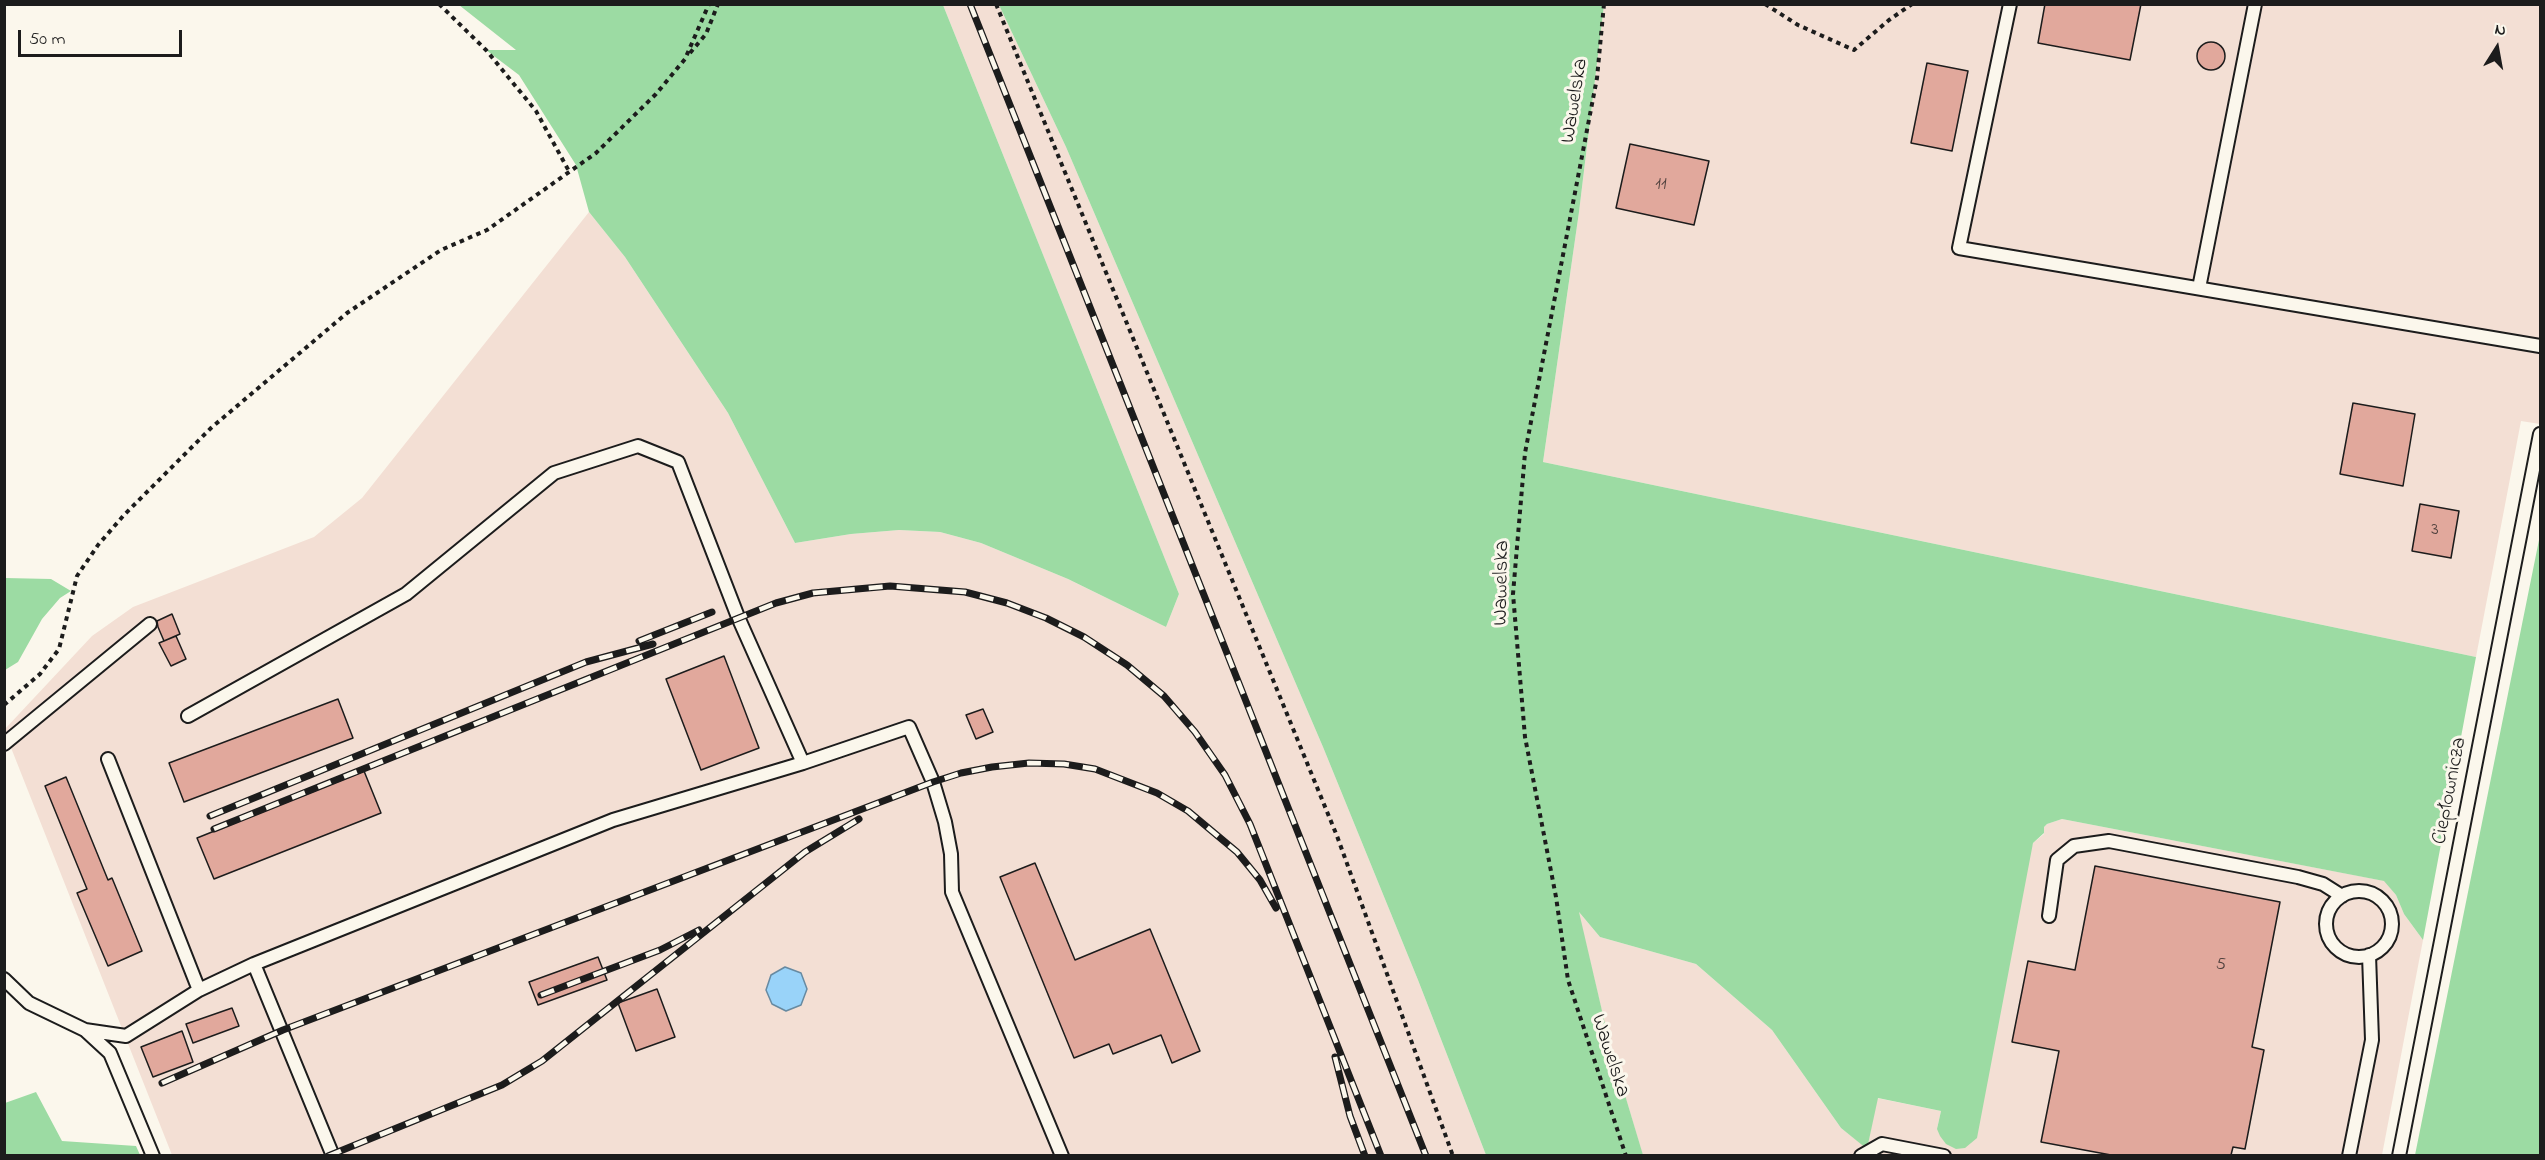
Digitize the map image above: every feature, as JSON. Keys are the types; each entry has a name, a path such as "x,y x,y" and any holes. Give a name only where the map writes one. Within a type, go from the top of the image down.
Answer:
{"lane":[{"path":"2010,4 1959,248 2541,346"},
{"path":"2199,288 2255,4"},
{"name":"Ciepłownicza","path":"2400,1155 2541,434"},
{"path":"188,716 406,594 554,472 638,446 678,462 738,617 803,763"},
{"path":"4,744 150,624"},
{"path":"85,1030 126,1036 199,990 254,964 613,820 803,763 909,727 933,782 945,822 951,854 952,892 1062,1155"},
{"path":"108,759 199,990"},
{"path":"2049,916 2057,860 2074,846 2109,841 2298,877 2323,884 2342,896"},
{"path":"2356,891 2371,893 2383,902 2390,914 2389,936 2381,948 2369,955 2347,954 2340,951 2330,940 2326,919 2332,905 2342,896 2356,891"},
{"path":"2349,1155 2372,1040 2369,955"},
{"path":"254,964 333,1155"},
{"path":"4,979 29,1003 85,1030 110,1053 153,1155"},
{"path":"1862,1155 1882,1144 1944,1155"}],"path":[{"path":"439,4 486,50 536,111 570,173"},
{"path":"685,59 709,4"},
{"path":"4,705 40,674 59,649 77,576 98,545 124,514 211,428 346,313 441,250 487,230 596,153 656,94 706,34 718,4"},
{"path":"996,4 1337,836 1453,1155"},
{"name":"Wawelska","path":"1604,4 1597,78 1525,453 1513,594 1525,737 1556,897 1568,980 1626,1155"},
{"path":"1765,4 1797,25 1854,50 1912,4"}],"shaded area":[{"path":"943,5 999,5 1066,147 1323,747 1486,1155 172,1155 4,730 92,636 133,607 314,537 362,498 589,212 625,257 728,413 795,543 851,534 899,530 940,532 981,543 1068,579 1166,627 1179,594"},
{"path":"1604,5 2540,5 2540,424 2521,421 2476,657 1543,462 1579,212"},
{"path":"2062,819 2385,881 2396,895 2404,914 2423,940 2382,1155 1643,1156 1610,1045 1578,911 1600,937 1696,964 1772,1030 1841,1128 1867,1148 1877,1098 1941,1111 1937,1129 2033,843 2044,834 2044,827 2047,824"}],"green space":[{"path":"459,5 943,5 1179,594 1166,627 1068,579 981,543 940,532 899,530 851,534 795,543 728,413 625,257 589,212 576,165 519,75 486,50 516,50"},
{"path":"999,5 1604,5 1579,212 1543,462 2476,657 2423,940 2404,914 2396,895 2384,881 2062,819 2047,824 2044,827 2044,833 2033,843 1977,1138 1965,1148 1956,1149 1946,1144 1937,1129 1941,1111 1878,1098 1867,1149 1841,1128 1772,1030 1696,964 1600,937 1579,912 1610,1045 1643,1155 1486,1155 1323,747 1066,147"},
{"path":"2540,535 2540,1155 2415,1155"},
{"path":"5,578 51,579 71,591 60,598 42,619 18,662 5,670"},
{"path":"36,1092 62,1141 136,1146 140,1155 5,1155 5,1103"}],"water":[{"path":"785,967 801,973 807,989 801,1005 786,1011 772,1004 766,990 771,975"}],"building":[{"path":"2045,4 2141,4 2130,60 2038,43"},
{"path":"2211,42 2221,46 2225,56 2221,66 2211,70 2201,66 2197,56 2201,46"},
{"path":"1927,63 1968,71 1952,151 1911,143"},
{"path":"1630,144 1709,161 1694,225 1616,208"},
{"path":"2353,403 2415,414 2403,486 2340,474"},
{"path":"2420,504 2459,511 2451,558 2412,551"},
{"path":"172,614 180,634 164,641 157,621"},
{"path":"176,636 186,659 171,666 159,643"},
{"path":"724,656 759,748 701,770 666,679"},
{"path":"338,699 353,738 184,802 169,763"},
{"path":"983,709 993,732 976,739 966,715"},
{"path":"364,771 381,813 214,879 197,838"},
{"path":"66,777 108,880 112,878 142,951 108,966 77,893 87,889 45,786"},
{"path":"1035,863 1075,960 1150,929 1200,1051 1172,1063 1161,1035 1113,1054 1109,1044 1074,1058 1000,877"},
{"path":"2095,866 2280,902 2252,1047 2264,1050 2245,1149 2233,1147 2231,1155 2111,1155 2041,1142 2059,1051 2012,1042 2028,961 2075,970"},
{"path":"598,957 607,980 538,1005 529,982"},
{"path":"657,989 675,1037 636,1051 618,1003"},
{"path":"232,1008 239,1026 193,1043 186,1024"},
{"path":"182,1031 193,1062 153,1077 141,1047"}],"railway":[{"path":"970,4 1426,1156"},
{"path":"214,829 776,603 813,593 890,586 965,592 1007,603 1046,618 1084,637 1127,665 1164,696 1195,732 1225,775 1250,824 1381,1156"},
{"path":"639,641 712,612"},
{"path":"210,816 586,662 653,644"},
{"path":"162,1083 283,1030 933,782 961,773 992,767 1029,763 1064,764 1095,769 1157,793 1188,811 1237,852 1260,880 1276,908"},
{"path":"328,1156 502,1085 542,1061 805,852 859,819"},
{"path":"541,995 660,950 699,930"},
{"path":"1335,1057 1350,1116 1365,1156"}]}
